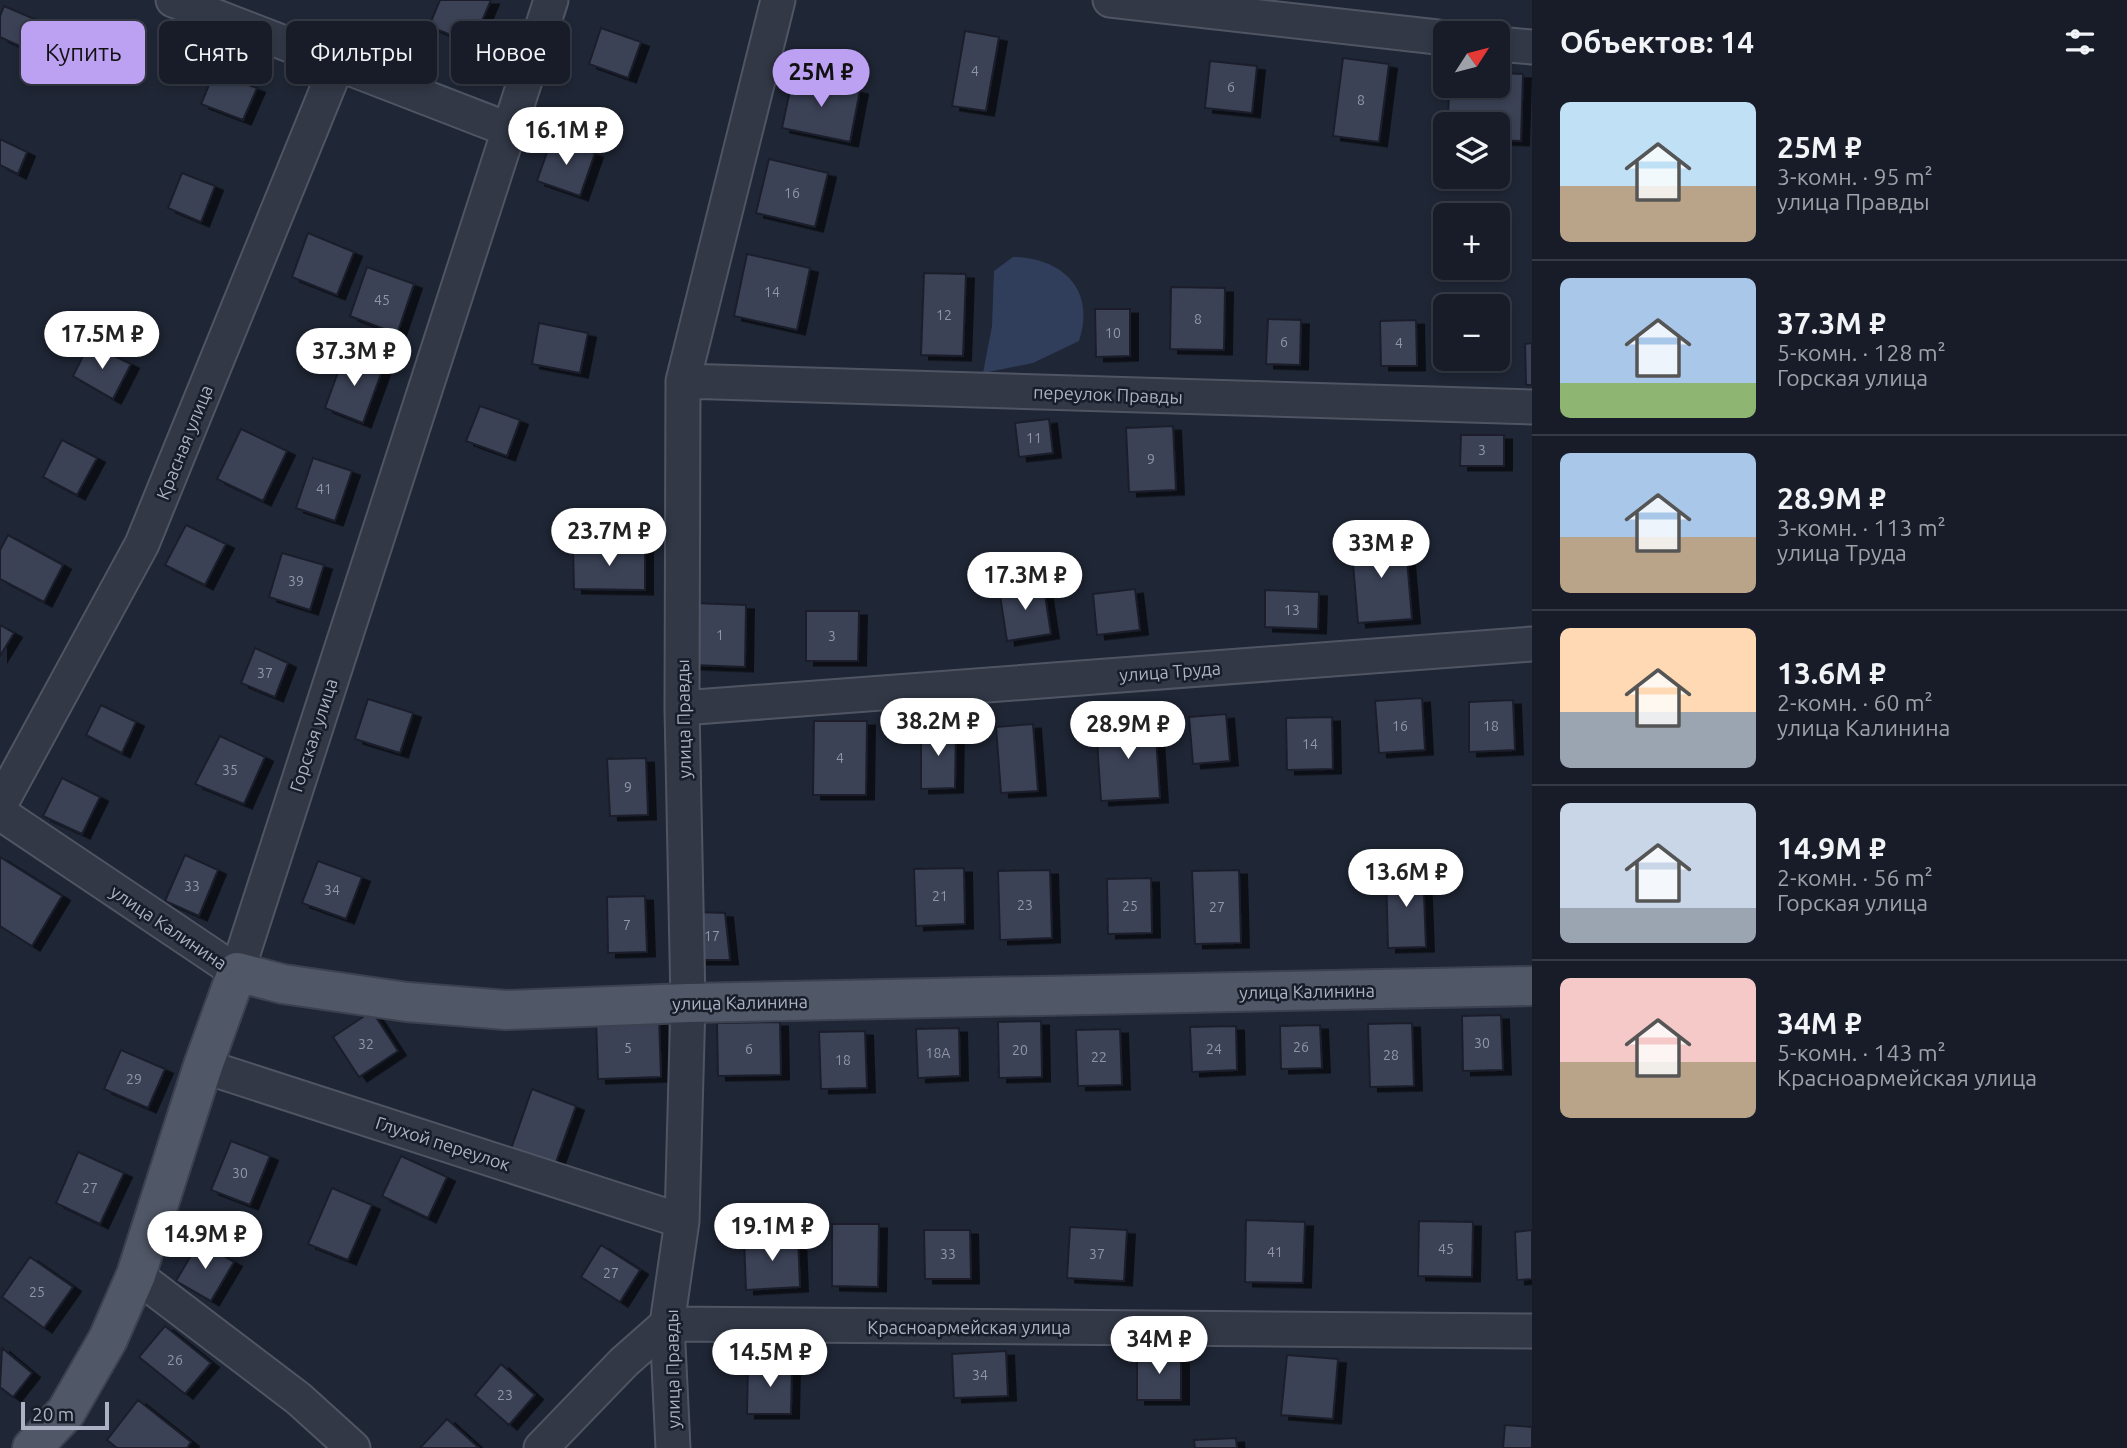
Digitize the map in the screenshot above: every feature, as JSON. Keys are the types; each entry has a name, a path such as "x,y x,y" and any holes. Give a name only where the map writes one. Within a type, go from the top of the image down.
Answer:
{"main road":[{"name":"улица Калинина","path":"237,972 283,984 407,1002 506,1010 688,1003 1532,986"},
{"name":"Горская улица","path":"32,1448 66,1412 108,1339 136,1275 203,1066 237,972"}],"street":[{"path":"173,0 286,45"},
{"name":"Горская улица","path":"237,972 507,129 551,0"},
{"name":"улица Правды","path":"673,1448 667,1324 682,1221 688,1003 682,708 683,381 778,0"},
{"path":"1110,0 1433,37"},
{"path":"1510,45 1532,47"},
{"name":"Красная улица","path":"0,805 142,544 329,84"},
{"path":"387,84 507,129"},
{"name":"переулок Правды","path":"683,381 1532,407"},
{"name":"улица Труда","path":"682,708 1532,644"},
{"name":"улица Калинина","path":"0,813 237,972"},
{"name":"Глухой переулок","path":"203,1066 682,1221"},
{"path":"136,1275 299,1399 353,1448"},
{"path":"541,1448 624,1362 667,1324"},
{"name":"Красноармейская улица","path":"667,1324 1532,1331"}],"water":[{"path":"1013,257 1047,263 1071,280 1079,292 1083,306 1079,341 1033,363 983,373 992,326 994,271"}],"building":[{"path":"440,0 491,0 482,21 451,21 451,35 437,29 437,21 431,21"},
{"path":"4,6 39,21 21,21 21,47 0,37 0,16"},
{"path":"601,28 641,42 628,78 589,64"},
{"path":"965,31 999,37 986,111 952,106"},
{"path":"1343,58 1389,64 1379,142 1333,136"},
{"path":"1210,61 1257,66 1252,113 1205,108"},
{"path":"1510,73 1523,74 1521,141 1510,141 1510,112 1448,112 1449,98 1510,98"},
{"path":"793,76 860,90 850,142 782,128"},
{"path":"209,84 246,84 257,88 243,120 201,104"},
{"path":"552,138 595,153 580,196 537,181"},
{"path":"0,139 27,152 18,174 0,165"},
{"path":"769,159 828,173 815,227 756,213"},
{"path":"182,173 215,186 201,222 168,208"},
{"path":"308,233 354,252 337,295 292,277"},
{"path":"747,254 810,268 797,330 734,316"},
{"path":"367,267 414,284 397,334 350,316"},
{"path":"924,273 966,274 963,356 921,355"},
{"path":"1171,287 1225,288 1224,350 1170,349"},
{"path":"1095,309 1130,309 1130,356 1096,357"},
{"path":"1268,319 1301,320 1300,365 1266,364"},
{"path":"1416,320 1417,366 1381,366 1380,321"},
{"path":"539,323 588,333 580,373 532,364"},
{"path":"1532,343 1532,385 1526,385 1525,344"},
{"path":"89,344 131,364 113,399 73,376"},
{"path":"345,353 383,368 363,423 325,408"},
{"path":"480,406 520,420 507,456 466,441"},
{"path":"1049,419 1053,453 1019,457 1015,423"},
{"path":"1173,426 1176,490 1129,492 1126,428"},
{"path":"241,429 287,451 263,501 217,479"},
{"path":"1461,435 1504,435 1504,466 1460,466"},
{"path":"62,440 97,458 77,495 43,477"},
{"path":"313,458 352,471 335,521 296,508"},
{"path":"186,525 226,544 205,585 165,565"},
{"path":"8,535 63,565 44,602 0,579 0,550"},
{"path":"1405,536 1412,619 1358,623 1351,540"},
{"path":"573,547 645,548 645,590 574,589"},
{"path":"282,553 324,565 310,610 269,597"},
{"path":"1043,582 1051,634 1007,641 999,589"},
{"path":"1135,589 1140,630 1097,635 1093,594"},
{"path":"1265,590 1319,592 1318,629 1265,627"},
{"path":"694,603 746,605 745,667 693,665"},
{"path":"806,611 859,611 858,661 806,661"},
{"path":"0,625 14,633 0,656"},
{"path":"255,648 288,663 275,697 241,683"},
{"path":"1422,698 1425,750 1379,753 1375,701"},
{"path":"368,699 413,713 400,753 355,739"},
{"path":"1513,700 1515,750 1469,752 1469,702"},
{"path":"101,705 136,722 122,753 86,735"},
{"path":"1226,714 1230,761 1193,764 1189,717"},
{"path":"1332,717 1333,769 1287,770 1286,718"},
{"path":"814,721 867,721 866,795 813,795"},
{"path":"1155,722 1160,798 1101,801 1096,725"},
{"path":"1033,724 1038,791 1001,793 996,727"},
{"path":"956,728 955,788 921,789 921,729"},
{"path":"220,736 265,757 244,804 195,784"},
{"path":"646,758 648,815 610,816 607,759"},
{"path":"62,778 100,797 82,834 43,816"},
{"path":"185,855 218,870 199,916 165,901"},
{"path":"0,857 62,896 32,946 0,926"},
{"path":"318,861 362,877 346,919 302,903"},
{"path":"964,868 965,924 916,926 914,869"},
{"path":"1050,870 1052,938 1000,940 998,871"},
{"path":"1239,870 1241,943 1195,944 1192,871"},
{"path":"1423,870 1426,947 1388,948 1386,871"},
{"path":"1151,878 1152,933 1108,934 1107,879"},
{"path":"645,896 647,952 608,953 607,897"},
{"path":"695,912 725,913 730,960 699,960"},
{"path":"372,1011 398,1051 359,1077 333,1037"},
{"path":"1501,1015 1503,1070 1463,1071 1462,1016"},
{"path":"659,1017 661,1077 598,1079 596,1019"},
{"path":"1041,1021 1042,1077 999,1078 998,1022"},
{"path":"780,1022 781,1075 718,1076 717,1023"},
{"path":"1412,1023 1414,1086 1370,1087 1368,1024"},
{"path":"1320,1025 1322,1068 1281,1069 1280,1026"},
{"path":"1236,1026 1237,1070 1192,1072 1190,1027"},
{"path":"959,1028 960,1076 918,1078 916,1029"},
{"path":"1120,1029 1122,1085 1078,1086 1076,1030"},
{"path":"865,1031 867,1088 821,1089 819,1032"},
{"path":"121,1050 165,1069 148,1108 104,1089"},
{"path":"532,1089 576,1106 555,1165 511,1149"},
{"path":"231,1141 270,1156 250,1205 211,1190"},
{"path":"78,1152 124,1173 100,1224 56,1203"},
{"path":"401,1156 447,1177 428,1218 382,1196"},
{"path":"332,1188 372,1205 348,1260 308,1244"},
{"path":"1246,1220 1305,1222 1303,1283 1245,1282"},
{"path":"1419,1221 1473,1222 1472,1277 1418,1276"},
{"path":"832,1224 879,1224 878,1287 832,1286"},
{"path":"1070,1227 1127,1230 1124,1281 1067,1278"},
{"path":"924,1230 970,1230 971,1279 925,1279"},
{"path":"1532,1230 1532,1279 1517,1280 1515,1232"},
{"path":"798,1236 800,1287 746,1290 744,1239"},
{"path":"199,1242 234,1262 211,1301 176,1281"},
{"path":"601,1245 640,1270 620,1302 581,1277"},
{"path":"30,1257 73,1287 44,1328 2,1297"},
{"path":"165,1326 211,1363 185,1394 139,1357"},
{"path":"2,1348 32,1373 13,1397 0,1387"},
{"path":"1006,1351 1008,1396 954,1398 952,1354"},
{"path":"1137,1352 1181,1352 1181,1400 1137,1400"},
{"path":"1287,1355 1338,1359 1333,1419 1281,1415"},
{"path":"501,1364 535,1395 509,1425 475,1395"},
{"path":"748,1364 792,1364 791,1414 747,1414"},
{"path":"138,1400 191,1442 187,1448 117,1448 107,1440"},
{"path":"447,1419 479,1448 420,1448"},
{"path":"1505,1425 1532,1427 1532,1448 1503,1448"},
{"path":"1236,1438 1237,1448 1195,1448 1194,1440"}]}
